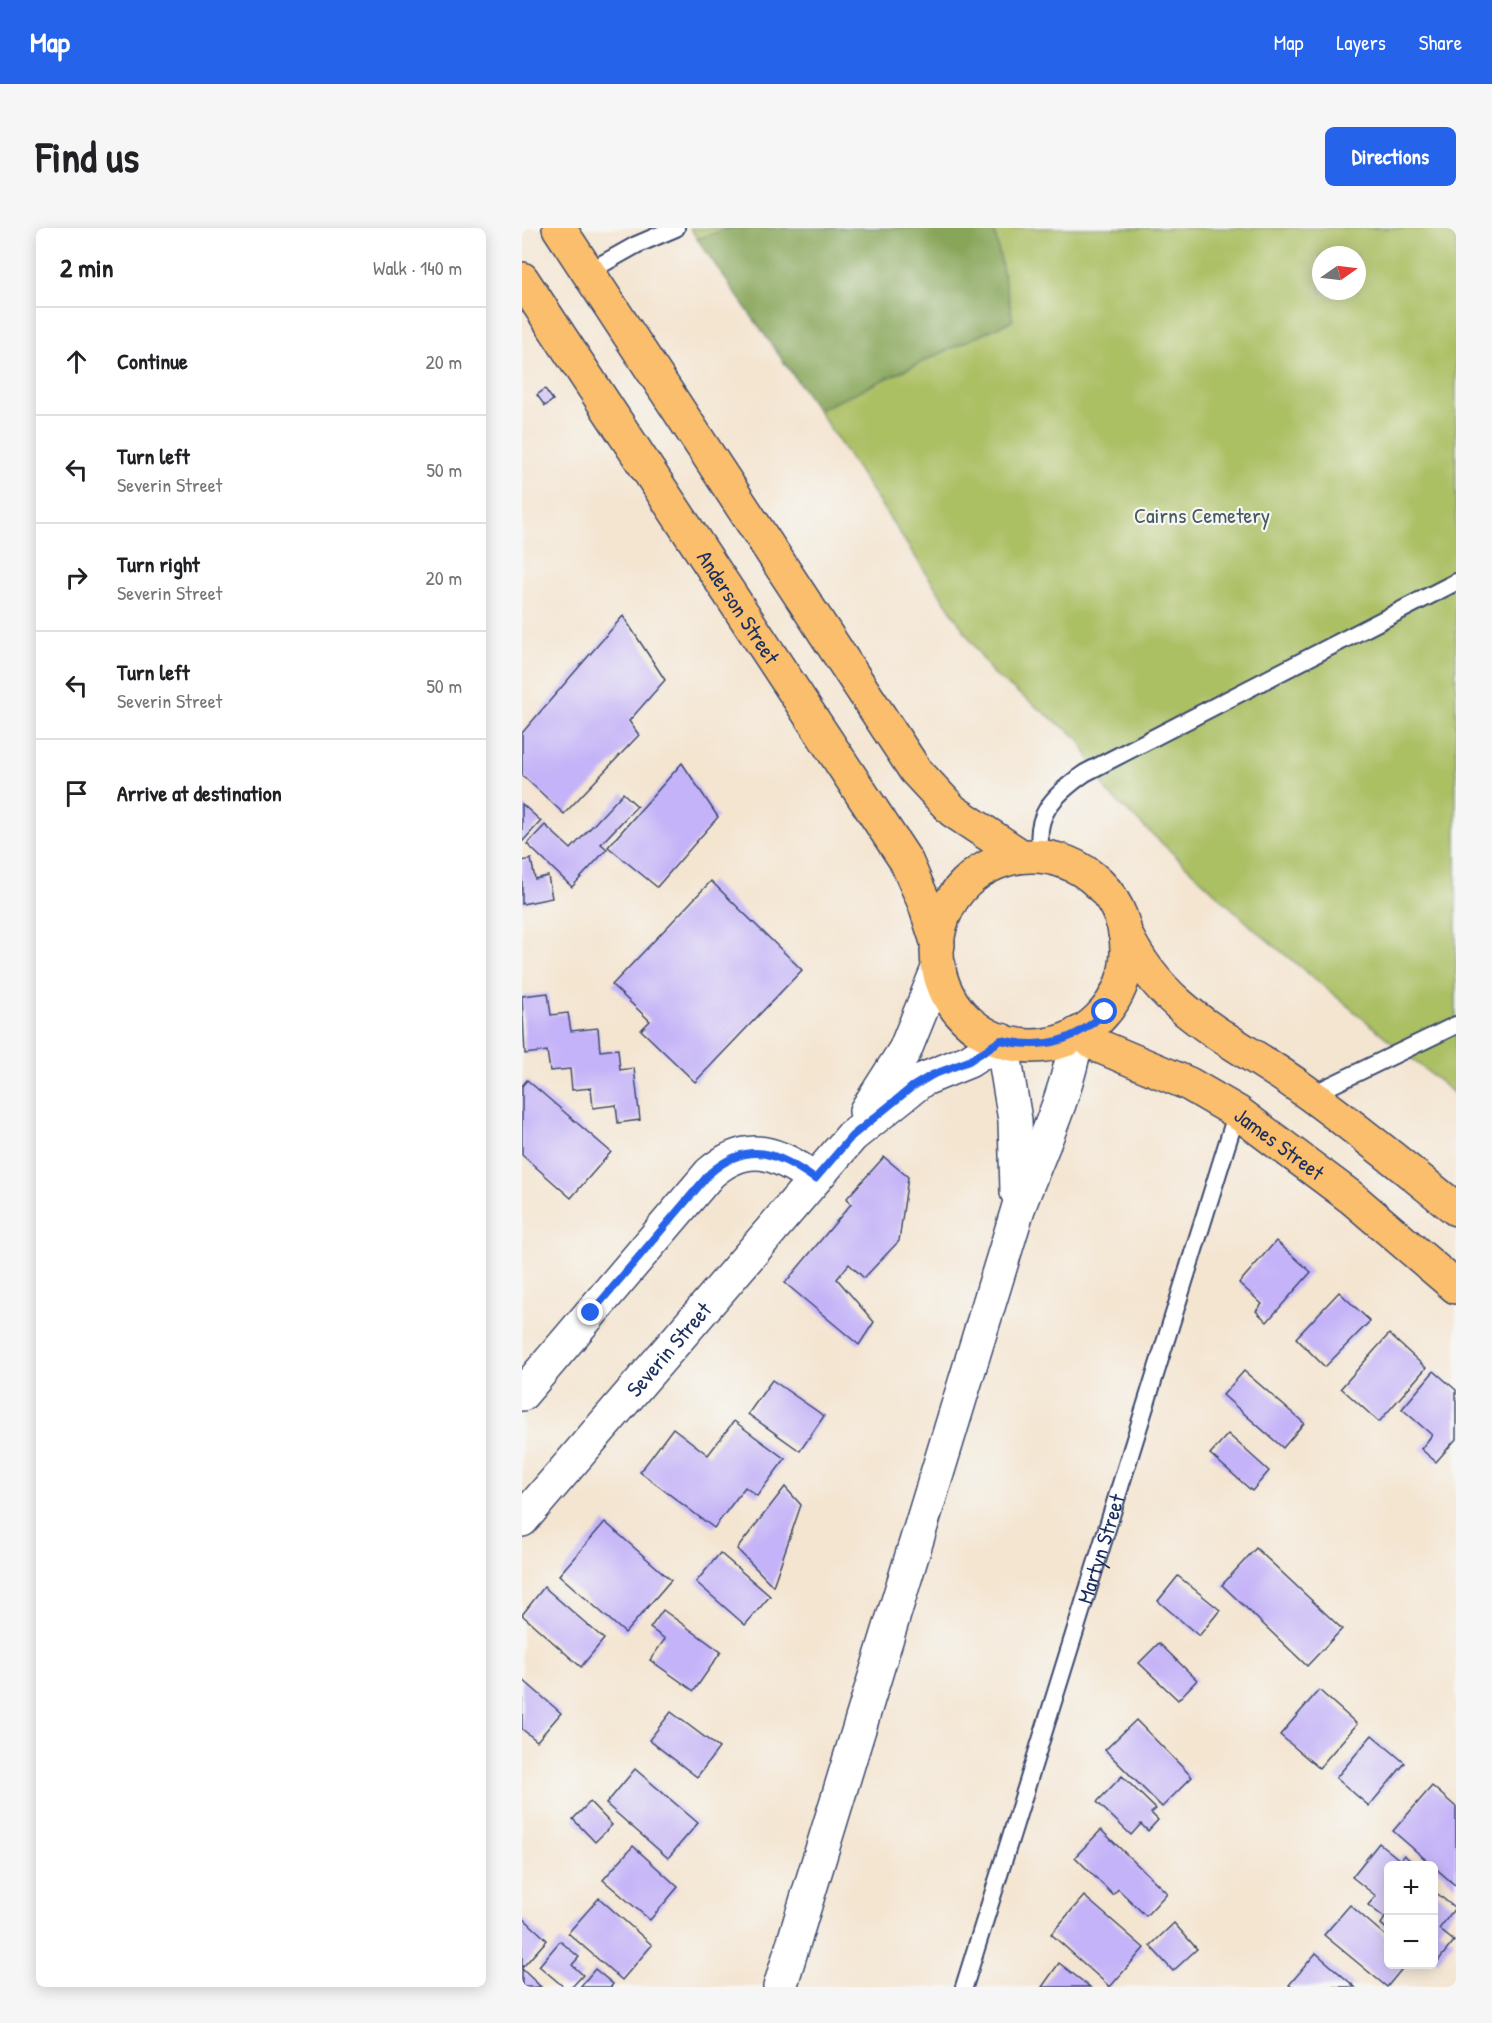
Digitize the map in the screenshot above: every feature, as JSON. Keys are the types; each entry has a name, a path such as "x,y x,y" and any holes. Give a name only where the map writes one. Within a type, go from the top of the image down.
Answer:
{"main road":[{"path":"559,228 915,770 953,811 1032,856"},
{"name":"Anderson Street","path":"522,279 906,861 938,955"},
{"path":"1125,931 1127,948 1122,982 1105,1012 1078,1034 1041,1046 1002,1041 978,1029 960,1012 946,990 938,955 944,916 959,891 969,880 993,864 1032,856 1059,860 1089,875 1112,900 1136,955 1180,1008 1311,1095 1456,1209"},
{"name":"James Street","path":"1078,1034 1101,1047 1189,1084 1237,1112 1343,1191 1456,1287"}],"street":[{"name":"Severin Street","path":"522,1520 852,1136 905,1050 938,955"},
{"path":"780,1987 1018,1209 1066,1079 1078,1034"},
{"name":"Severin Street","path":"852,1136 922,1080 969,1061 1002,1041"},
{"path":"1002,1041 1015,1120 1018,1209"},
{"path":"522,1394 710,1173 721,1163 742,1153 773,1155 788,1160 815,1179"}],"lane":[{"path":"588,272 636,245 676,228"},
{"path":"1032,856 1045,812 1059,795 1085,773 1456,582"},
{"path":"1311,1095 1456,1025"},
{"name":"Martyn Street","path":"964,1987 1237,1112"}],"green space":[{"name":"Cairns Cemetery","path":"690,228 1456,228 1456,1095 1254,929 1108,793 1079,739 993,674 818,410"},
{"path":"730,228 994,228 1013,320 818,410 697,239"}],"building":[{"path":"545,389 553,400 545,406 537,395"},
{"path":"623,616 665,680 629,721 639,735 564,814 522,775 522,733"},
{"path":"682,763 718,817 657,887 608,847"},
{"path":"623,793 637,806 601,844 607,849 572,887 527,844 545,825 571,849"},
{"path":"522,804 541,821 522,842"},
{"path":"531,859 535,879 548,876 552,898 522,904 522,861"},
{"path":"711,881 802,970 695,1082 641,1030 650,1021 612,985"},
{"path":"548,993 551,1015 568,1013 571,1031 598,1028 600,1051 618,1049 620,1070 634,1068 640,1120 618,1123 616,1105 593,1108 591,1088 572,1090 570,1069 550,1071 547,1051 525,1054 522,996"},
{"path":"527,1080 611,1152 571,1198 522,1155 522,1086"},
{"path":"884,1157 908,1177 899,1241 864,1278 849,1264 837,1279 874,1322 859,1345 785,1283 851,1204 847,1198"},
{"path":"1276,1241 1311,1272 1267,1322 1256,1311 1262,1304 1239,1283"},
{"path":"1339,1292 1370,1321 1325,1367 1296,1338"},
{"path":"1389,1334 1426,1368 1379,1422 1341,1388"},
{"path":"1244,1371 1304,1423 1283,1448 1223,1395"},
{"path":"1434,1371 1456,1390 1456,1439 1436,1462 1421,1449 1432,1435 1402,1409"},
{"path":"772,1380 824,1416 800,1451 748,1414"},
{"path":"734,1421 785,1459 757,1496 745,1487 714,1528 640,1472 673,1428 708,1455"},
{"path":"1228,1434 1269,1471 1252,1491 1210,1454"},
{"path":"785,1487 801,1505 773,1586 737,1549"},
{"path":"605,1522 671,1580 625,1633 559,1575"},
{"path":"1256,1548 1342,1629 1307,1666 1222,1585"},
{"path":"720,1553 770,1596 745,1625 696,1582"},
{"path":"1178,1576 1220,1610 1199,1636 1158,1601"},
{"path":"544,1587 604,1639 581,1667 522,1615"},
{"path":"663,1610 721,1652 694,1691 650,1660 665,1639 650,1628"},
{"path":"1159,1643 1197,1680 1178,1700 1139,1663"},
{"path":"522,1679 561,1713 537,1741 522,1729"},
{"path":"1319,1690 1357,1724 1319,1768 1280,1735"},
{"path":"671,1712 719,1748 697,1777 649,1740"},
{"path":"1136,1720 1192,1777 1162,1807 1105,1750"},
{"path":"1372,1735 1405,1763 1369,1806 1336,1778"},
{"path":"635,1769 698,1823 668,1858 606,1804"},
{"path":"1122,1776 1156,1809 1151,1813 1158,1820 1148,1831 1141,1824 1131,1835 1097,1802"},
{"path":"1432,1786 1456,1807 1456,1886 1438,1870 1438,1861 1427,1861 1393,1831"},
{"path":"590,1802 612,1825 595,1842 573,1819"},
{"path":"1101,1830 1167,1893 1146,1916 1118,1889 1113,1895 1075,1857"},
{"path":"1379,1843 1400,1860 1404,1855 1411,1861 1384,1861 1384,1917 1368,1905 1376,1896 1352,1877"},
{"path":"633,1846 678,1887 650,1920 603,1880"},
{"path":"1438,1894 1455,1908 1439,1929 1454,1941 1438,1961"},
{"path":"1084,1896 1144,1948 1110,1987 1051,1934"},
{"path":"599,1898 652,1945 622,1980 568,1933"},
{"path":"1350,1905 1384,1935 1384,1969 1402,1969 1387,1987 1324,1935"},
{"path":"522,1917 547,1940 522,1968"},
{"path":"1174,1923 1197,1949 1173,1971 1150,1946"},
{"path":"560,1941 579,1957 572,1965 583,1975 572,1987 564,1987 539,1966"},
{"path":"1316,1953 1355,1987 1292,1987 1289,1985"},
{"path":"1059,1963 1090,1987 1042,1987"},
{"path":"522,1969 541,1987 522,1987"},
{"path":"595,1969 613,1984 611,1987 580,1987"}],"route":[{"path":"591,1313 710,1173 733,1155 755,1153 773,1155 788,1160 815,1179 852,1136 922,1080 969,1061 1001,1040 1022,1045 1041,1046 1060,1042 1093,1024 1105,1012"}]}
